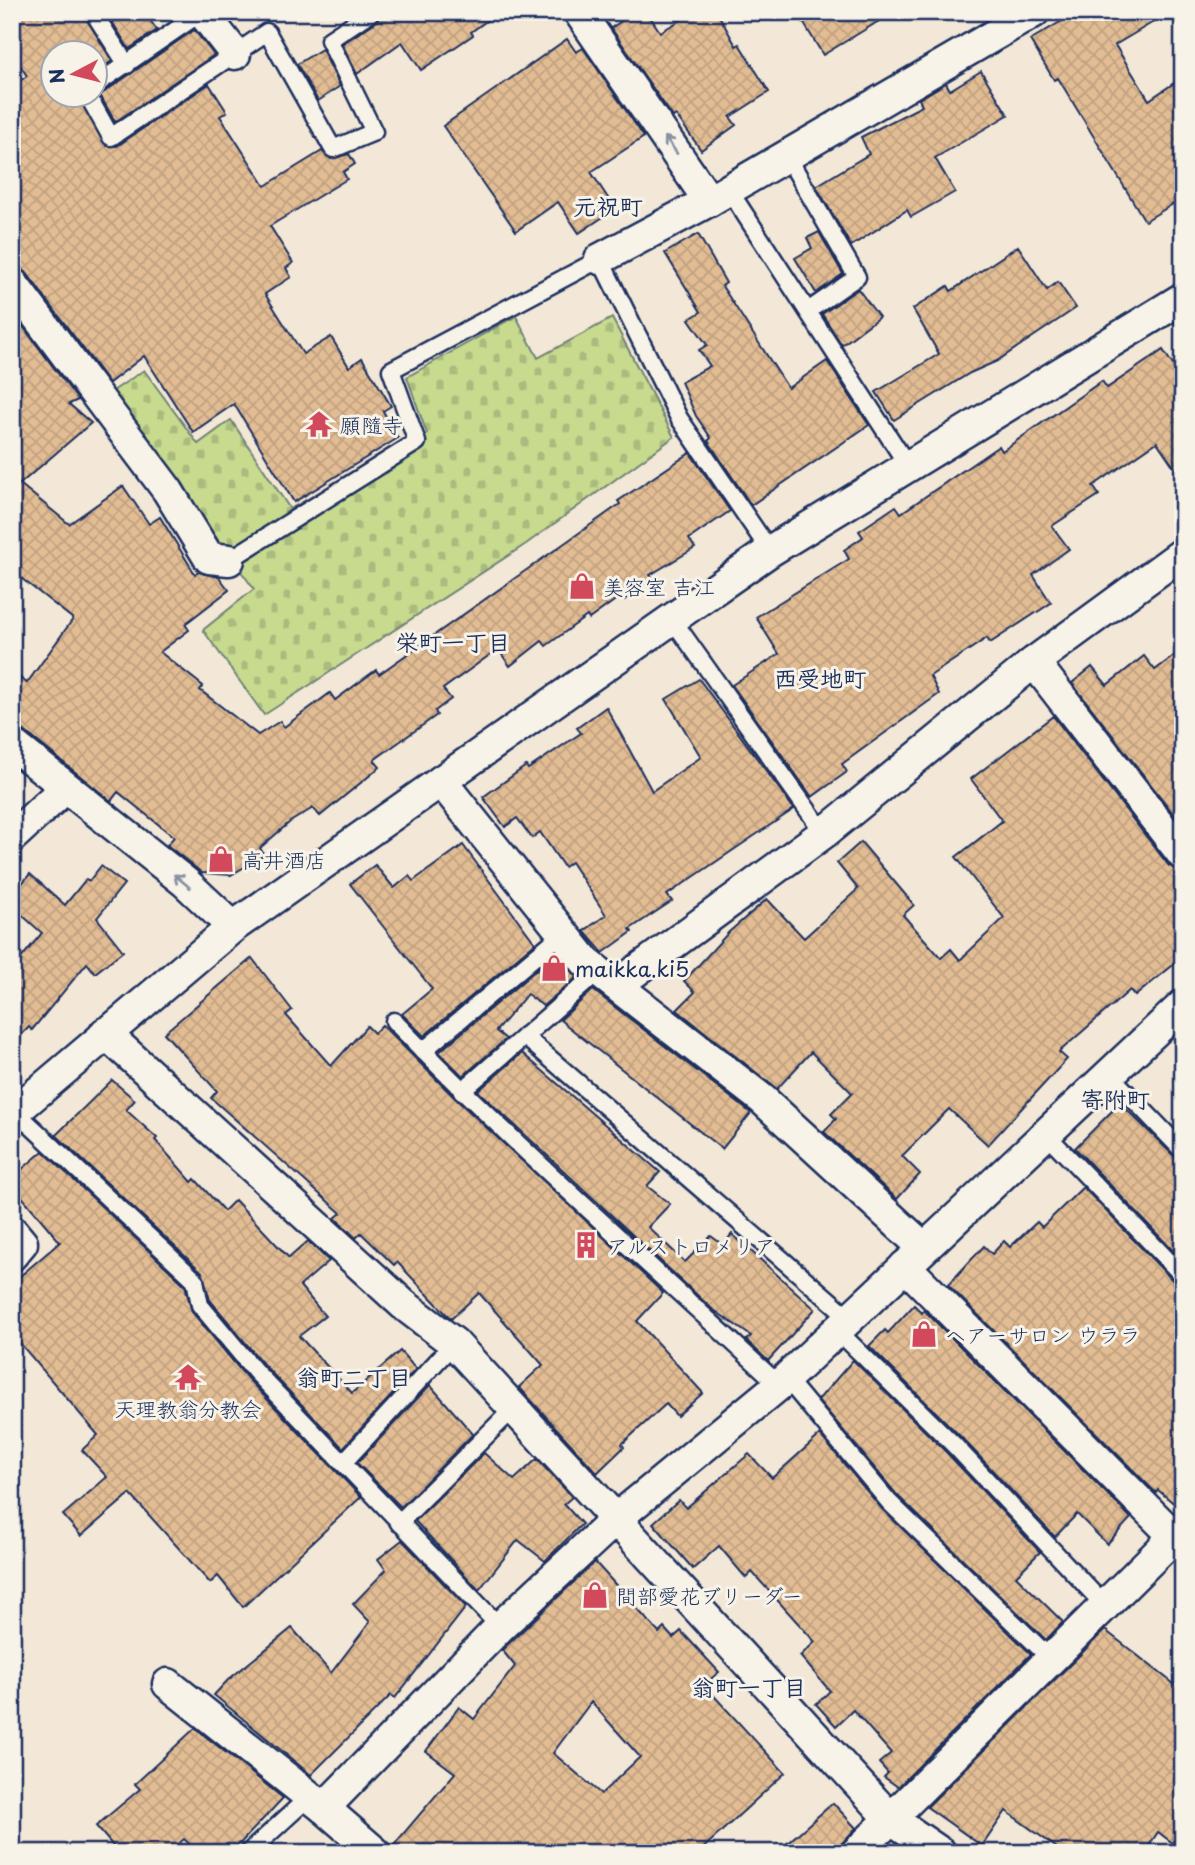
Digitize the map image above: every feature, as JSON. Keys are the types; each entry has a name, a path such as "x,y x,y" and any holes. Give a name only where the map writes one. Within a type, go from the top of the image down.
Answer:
{"street":[{"path":"579,12 719,195"},
{"path":"600,259 719,195 1034,12"},
{"path":"202,13 235,54"},
{"path":"13,286 169,491 209,558 229,560"},
{"path":"14,1112 233,927 770,551 1183,298"},
{"path":"608,979 824,833 1034,662 1183,553"},
{"path":"1034,662 1183,855"},
{"path":"12,744 64,789 185,883 233,927"},
{"path":"441,781 586,962 762,1100 1179,1532 856,1853"},
{"path":"12,837 64,789"},
{"path":"316,1803 617,1519 783,1382 1183,1005"},
{"path":"105,1033 404,1305 454,1343 890,1818 941,1853"},
{"path":"12,1231 22,1243 12,1255"},
{"path":"169,1684 376,1853"}],"lane":[{"path":"93,12 127,65"},
{"path":"95,108 111,137 267,32 333,149 374,132 329,40 371,12"},
{"path":"108,77 202,13"},
{"path":"787,156 857,277 807,311"},
{"path":"719,195 807,311 908,466"},
{"path":"229,560 417,442 391,370 600,259 679,418 770,551"},
{"path":"673,619 824,833"},
{"path":"423,1051 564,933"},
{"path":"462,1091 524,1036 608,979"},
{"path":"394,1021 462,1091 783,1382 889,1502 1051,1659"},
{"path":"524,1036 844,1324 1105,1606"},
{"path":"1109,1074 1183,1151"},
{"path":"14,1112 195,1280 200,1306 255,1371 500,1627"},
{"path":"1046,1133 1183,1276"},
{"path":"343,1463 454,1343"},
{"path":"399,1523 514,1408"},
{"path":"248,1853 316,1803"}],"green space":[{"path":"516,316 538,358 612,318 674,437 526,544 264,715 203,630 254,589 110,393 144,370 198,444 231,420 290,509 427,434 407,377"}],"building":[{"path":"12,12 83,12 98,38 38,38 38,108 85,108 107,146 117,146 209,84 227,112 220,116 265,186 322,151 331,159 349,154 355,164 343,172 347,179 270,226 293,263 286,268 291,277 265,294 303,354 331,337 349,367 362,358 391,406 383,411 398,438 294,502 234,404 193,432 144,356 109,383 26,272 12,266 12,86 27,76 12,53"},
{"path":"106,12 144,12 157,30 129,49"},
{"path":"381,12 499,12 471,32 473,35 421,70 402,42 357,74 342,44 377,21"},
{"path":"635,12 647,12 660,32 695,12 717,12 736,46 739,44 769,92 730,117 736,125 701,150 676,115 673,117 611,28"},
{"path":"797,12 894,12 823,55"},
{"path":"1077,12 1170,12 1115,45 1149,100 1183,77 1183,198 1145,221 1058,78 1054,80 1030,40"},
{"path":"194,30 214,55 115,122 107,108 108,89"},
{"path":"567,39 576,52 583,48 644,137 591,172 615,209 579,233 558,202 516,231 443,126"},
{"path":"322,49 340,86 318,101 297,64"},
{"path":"981,71 1008,115 935,158 955,192 911,217 907,210 851,246 816,186 869,154 861,137 922,106 919,99 946,83 950,90"},
{"path":"819,232 843,274 816,293 795,258 812,248 807,238"},
{"path":"698,234 726,283 722,286 788,388 827,361 869,425 751,505 708,441 711,438 696,416 681,382 710,366 699,350 707,345 689,319 701,312 665,253"},
{"path":"1018,246 1047,290 1058,282 1076,308 997,361 970,373 894,420 876,392 939,354 913,309 948,286 951,291"},
{"path":"858,289 879,317 842,345 822,314"},
{"path":"12,312 78,400 69,404 91,423 20,484 69,524 123,486 149,524 160,517 195,574 199,572 219,577 229,590 185,624 189,630 160,652 203,686 200,690 258,735 280,721 284,727 330,693 335,700 376,670 379,674 620,504 618,501 690,453 730,511 689,539 695,548 650,575 653,578 624,600 621,596 589,619 587,616 546,646 542,641 510,666 498,649 443,689 451,699 435,711 437,715 374,760 380,767 320,816 313,808 290,822 260,848 264,855 231,875 202,873 167,845 174,837 118,792 111,801 23,730 12,727 12,672 27,683 73,619 12,571"},
{"path":"1163,350 1183,380 1183,480 1157,442 1093,486 1099,495 1052,526 1069,549 1033,575 1051,603 990,643 987,638 930,676 939,694 842,764 847,772 812,797 732,685 779,654 756,617 849,559 844,550 863,537 859,531 896,506 901,513 999,446 1002,451 1102,381 1107,388"},
{"path":"1183,649 1183,826 1072,683 1092,667 1107,685 1144,656 1155,670"},
{"path":"699,679 794,809 667,895 672,901 630,929 632,932 603,953 584,931 606,915 571,862 564,867 540,832 532,838 517,818 505,827 483,797 526,766 528,769 581,733 577,728 606,707 652,791 701,757 666,699"},
{"path":"1053,716 1169,866 1183,872 1183,957 1135,996 1130,990 1059,1052 1067,1059 988,1145 949,1109 902,1156 920,1174 897,1199 824,1132 836,1119 831,1114 852,1093 811,1052 777,1089 677,1010 695,992 684,981 729,932 767,899 804,938 858,889 837,863 861,842 914,905 903,915 941,958 951,949 960,960 1004,918 956,857 1002,821 971,779"},
{"path":"463,845 535,943 424,1036 402,1014 432,989 350,884 375,865 394,888 409,876 413,881"},
{"path":"101,866 124,884 97,918 123,951 95,973 87,963 32,1030 29,1027 12,1045 12,969 42,933 12,906 12,895 30,874 65,905 86,879 89,881"},
{"path":"556,953 577,977 543,1006 527,994 496,1031 506,1039 463,1076 439,1052"},
{"path":"252,958 292,1010 286,1015 331,1066 367,1026 374,1033 382,1025 455,1098 663,1293 637,1321 703,1393 677,1416 666,1404 622,1444 624,1447 597,1473 519,1387 543,1365 479,1293 451,1319 397,1262 394,1265 361,1233 356,1238 335,1218 341,1213 211,1098 217,1091 164,1033"},
{"path":"593,990 751,1113 722,1149 560,1020"},
{"path":"522,1053 660,1172 647,1186 670,1204 648,1227 685,1262 711,1236 723,1245 732,1234 815,1309 768,1361 746,1340 751,1336 711,1308 478,1091"},
{"path":"112,1080 135,1100 126,1110 157,1138 155,1140 192,1182 195,1179 224,1211 235,1200 289,1258 308,1241 329,1261 300,1286 325,1316 299,1336 352,1393 400,1351 416,1369 343,1448 263,1364 210,1300 202,1272 56,1135"},
{"path":"1120,1103 1183,1165 1183,1261 1075,1148"},
{"path":"43,1151 185,1285 192,1312 247,1378 361,1497 243,1607 218,1576 210,1583 130,1494 81,1536 63,1515 107,1477 82,1450 98,1435 12,1334 12,1283 60,1242 12,1185 12,1178"},
{"path":"1083,1187 1175,1283 1183,1286 1183,1511 1158,1490 1156,1493 948,1285 984,1246 992,1254 1004,1241 1010,1247 1037,1222 1042,1227"},
{"path":"914,1305 922,1313 924,1310 1131,1518 1107,1544 1077,1514 1055,1537 962,1438 869,1346 885,1330 888,1333"},
{"path":"853,1360 946,1452 1040,1552 1016,1576 1063,1622 1046,1640 897,1495 818,1400"},
{"path":"430,1385 473,1434 401,1507 357,1463"},
{"path":"820,1435 882,1509 1031,1654 898,1787 884,1777 888,1773 879,1763 891,1753 853,1710 836,1726 816,1704 830,1691 800,1656 815,1642 752,1572 746,1578 719,1546 693,1569 653,1523 679,1500 686,1508 749,1454 772,1478"},
{"path":"484,1453 514,1480 537,1459 572,1497 564,1504 582,1524 545,1561 518,1540 479,1590 415,1521"},
{"path":"402,1540 466,1607 395,1698 391,1695 311,1775 214,1695 228,1680 292,1628 331,1673 370,1622 353,1604 386,1570 378,1559"},
{"path":"595,1562 659,1633 664,1628 673,1638 681,1631 719,1672 704,1685 785,1773 698,1853 393,1853 392,1847 455,1773 426,1751 459,1707 474,1719 515,1666 502,1650","holes":["591,1702 640,1757 601,1794 553,1753"]},
{"path":"1105,1630 1183,1691 1183,1851 1158,1832 1144,1853 1064,1853 1006,1811 982,1846 927,1807"},
{"path":"195,1728 283,1798 231,1853 199,1853 184,1839 168,1853 119,1853 96,1826 140,1789 135,1784"},
{"path":"833,1803 856,1828 833,1853 776,1853"}],"place":[{"name":"願隨寺","path":"319,424"},
{"name":"美容室 吉江","path":"582,586"},
{"name":"高井酒店","path":"221,859"},
{"name":"maikka.ki5","path":"554,968"},
{"name":"アルストロメリア","path":"586,1245"},
{"name":"ヘアーサロン ウララ","path":"924,1334"},
{"name":"天理教翁分教会","path":"188,1377"},
{"name":"間部愛花ブリーダー","path":"595,1595"}],"district":[{"name":"元祝町","path":"608,205"},
{"name":"栄町一丁目","path":"453,641"},
{"name":"西受地町","path":"820,677"},
{"name":"寄附町","path":"1115,1098"},
{"name":"翁町二丁目","path":"354,1376"},
{"name":"翁町一丁目","path":"749,1686"}]}
